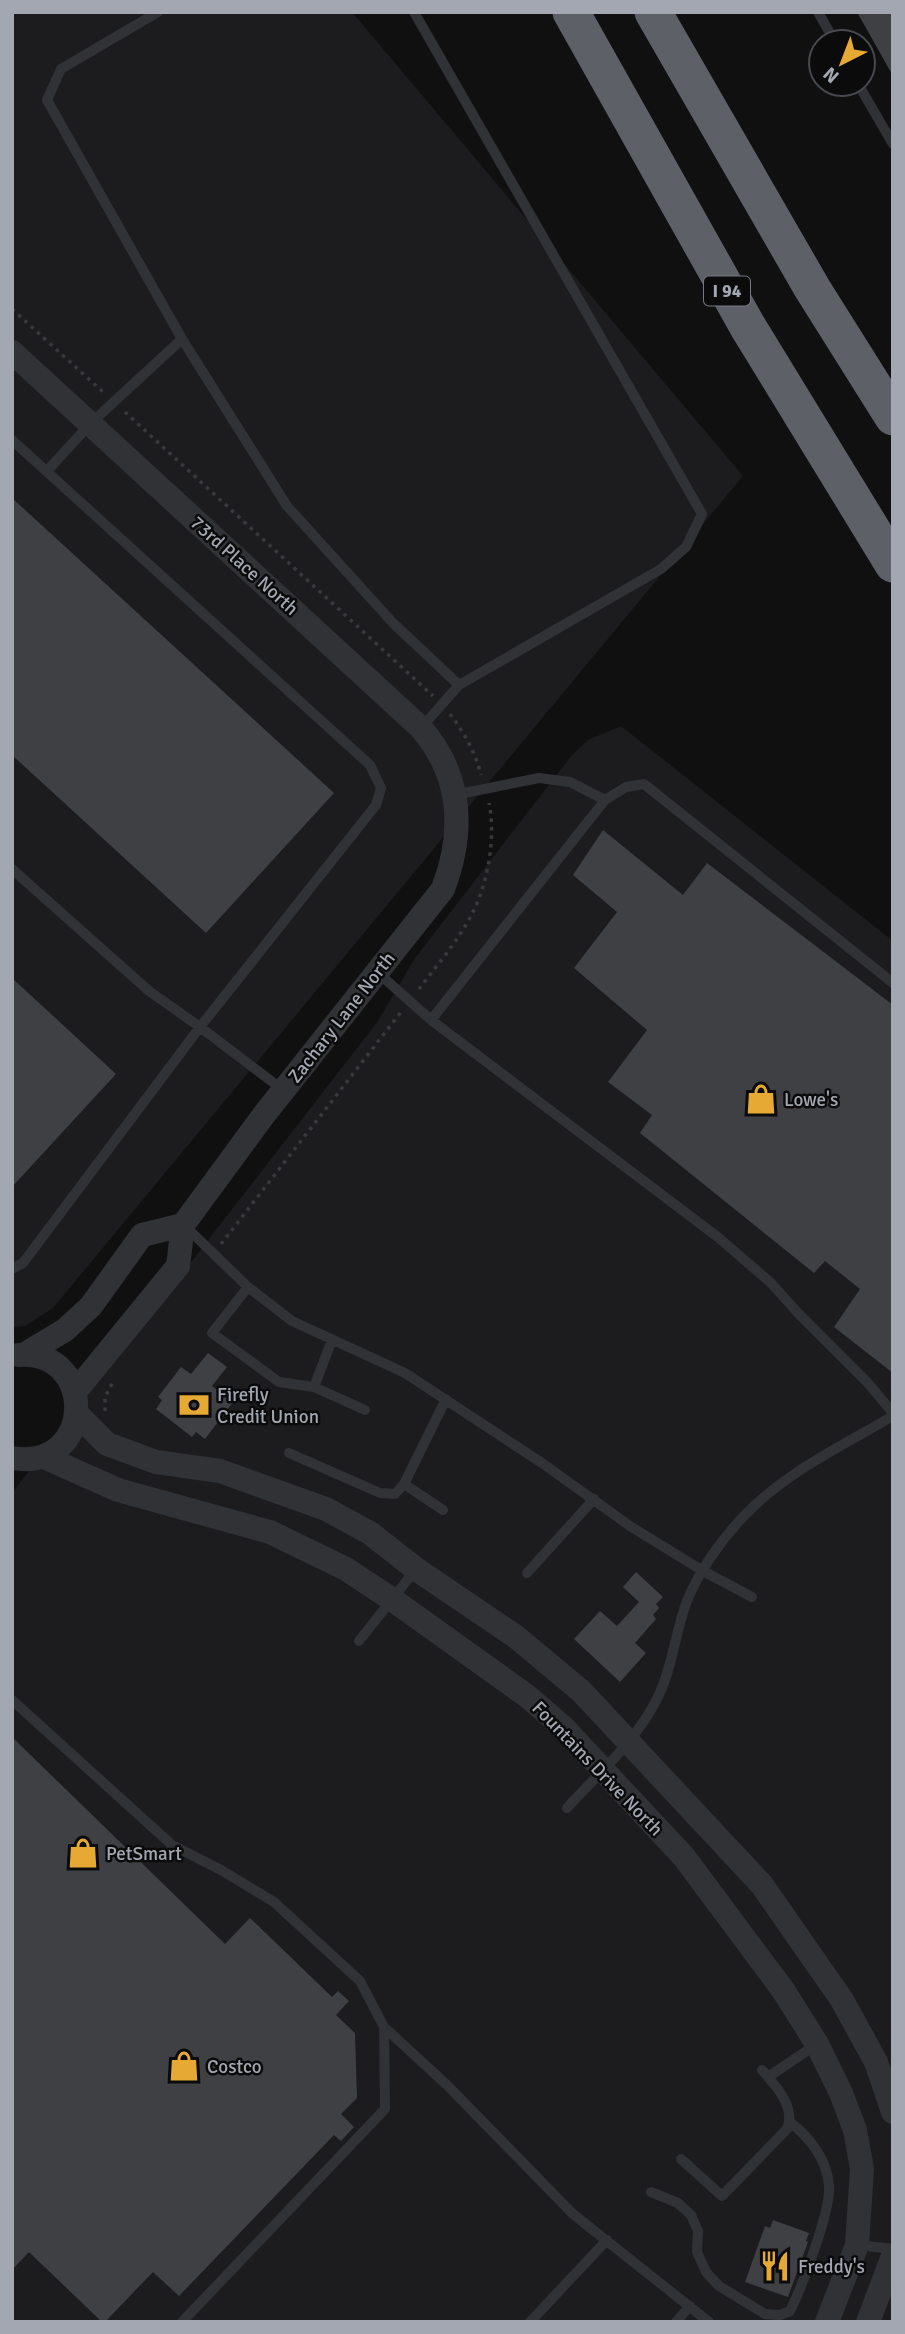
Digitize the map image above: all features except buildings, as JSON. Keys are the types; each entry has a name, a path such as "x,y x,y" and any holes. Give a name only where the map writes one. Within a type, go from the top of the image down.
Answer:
{"highway":[{"name":"I 94","path":"571,12 748,327 893,564"},
{"path":"653,12 812,288 893,417"}],"street":[{"name":"73rd Place North","path":"12,352 421,727 438,753 454,794"},
{"name":"Zachary Lane North","path":"23,1461 57,1450 66,1440 74,1428 76,1403 178,1266 184,1225 283,1091 443,889 454,861 457,832 454,794"},
{"path":"19,1355 65,1330 91,1307 142,1235 184,1225"},
{"name":"Fountains Drive North","path":"19,1355 42,1357 56,1365 68,1377 76,1403 107,1444 156,1462 220,1471 326,1509 370,1534 416,1569 515,1636 580,1690 762,1885 842,2000 876,2062 893,2112"},
{"name":"Fountains Drive North","path":"23,1461 270,1532 346,1569 527,1696 562,1726 603,1769 684,1857 783,1990 817,2044 841,2093 855,2130 862,2169 857,2245 827,2322"},
{"path":"868,2322 893,2256"}],"lane":[{"path":"158,12 61,69 47,100 182,339 287,506 393,623 459,685"},
{"path":"414,12 702,514 686,547 661,569 459,685 421,727"},
{"path":"818,12 827,28"},
{"path":"866,98 893,144"},
{"path":"47,471 90,424 182,339"},
{"path":"12,439 370,765 381,788 376,806 200,1027 23,1262 12,1269"},
{"path":"454,794 539,778 570,782 605,800"},
{"path":"430,1020 605,800 626,788 643,783 893,984"},
{"path":"12,869 149,991 283,1091"},
{"path":"376,971 430,1020 719,1238 771,1283 867,1382 893,1415 768,1493 736,1524 703,1571 687,1601 670,1665 658,1697 643,1724 568,1808"},
{"path":"184,1225 248,1287 292,1321 405,1373 630,1526 703,1571 752,1597"},
{"path":"248,1287 212,1333 279,1382 314,1387 365,1410"},
{"path":"314,1387 332,1340"},
{"path":"289,1453 380,1493 395,1493 404,1484 446,1399"},
{"path":"404,1484 443,1510"},
{"path":"527,1573 594,1499"},
{"path":"359,1641 416,1569"},
{"path":"12,1700 172,1845 274,1902 360,1981 384,2027 447,2085 573,2214 709,2322"},
{"path":"183,2321 385,2109 384,2027"},
{"path":"681,2159 723,2196 787,2129 790,2122 781,2091 765,2074 817,2044"},
{"path":"651,2192 678,2203 691,2215 698,2231 697,2252 706,2272 719,2286 765,2314 780,2315 790,2311 824,2219 829,2186 821,2156 806,2134 790,2122"},
{"path":"530,2322 607,2240"},
{"path":"857,2245 893,2249"},
{"path":"676,2322 690,2306"}],"path":[{"path":"12,309 423,685 454,719 468,741 478,763 490,807 490,852 480,892 472,913 452,946 213,1254"},
{"path":"111,1420 105,1412 105,1397 115,1379"}],"shaded area":[{"path":"12,12 352,12 743,476 53,1308 25,1326 12,1327"},
{"path":"621,726 893,941 893,2322 12,2322 12,1493 378,1021 415,958 572,755 588,740"}],"place":[{"name":"Lowe's","path":"761,1099"},
{"name":"Firefly Credit Union","path":"194,1405"},
{"name":"PetSmart","path":"83,1853"},
{"name":"Costco","path":"184,2066"},
{"name":"Freddy's","path":"775,2266"}]}
